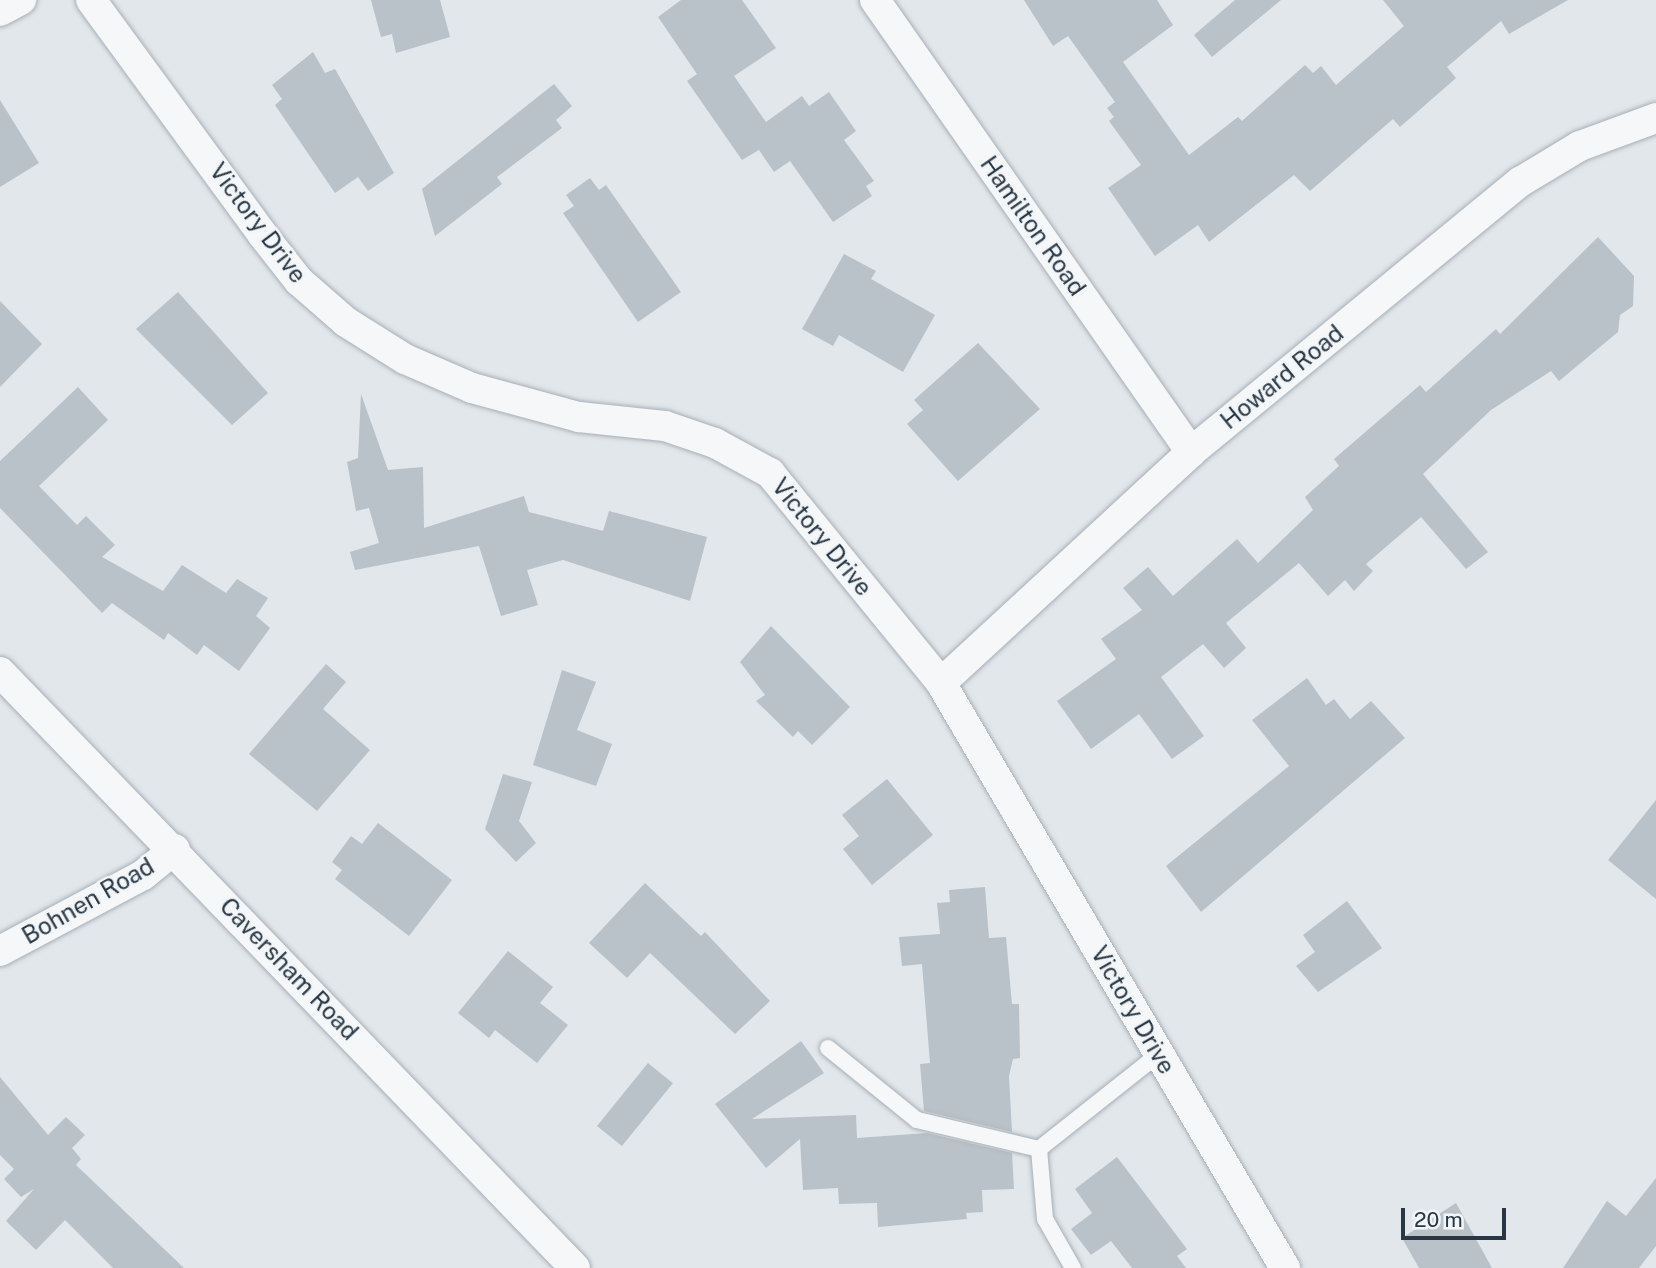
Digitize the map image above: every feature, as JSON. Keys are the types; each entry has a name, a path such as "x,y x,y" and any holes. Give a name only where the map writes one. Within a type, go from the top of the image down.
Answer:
{"street":[{"path":"0,12 21,0"},
{"name":"Victory Drive","path":"91,0 270,244 346,322 405,359 497,397 579,417 665,426 715,443 770,473 941,683 1285,1268"},
{"name":"Hamilton Road","path":"875,0 1191,452"},
{"name":"Howard Road","path":"941,683 1191,452 1520,182 1580,146 1656,118"},
{"name":"Caversham Road","path":"0,672 175,849 575,1268"},
{"name":"Bohnen Road","path":"0,951 144,874 175,849"}],"lane":[{"path":"828,1048 917,1120 1039,1149"},
{"path":"1039,1149 1159,1054"},
{"path":"1039,1149 1045,1219 1073,1268"}],"building":[{"path":"371,0 440,0 450,37 396,53 392,34 381,37"},
{"path":"681,0 742,0 776,48 734,76 766,122 802,96 809,106 829,92 856,131 844,140 874,181 866,186 872,196 833,222 790,161 774,172 759,150 742,160 687,81 697,74 658,17"},
{"path":"1024,0 1157,0 1173,25 1123,62 1189,155 1238,117 1242,121 1305,65 1313,73 1321,66 1336,85 1404,26 1383,0 1568,0 1509,34 1501,21 1447,67 1456,78 1400,127 1393,119 1310,191 1294,175 1209,242 1198,225 1155,256 1108,188 1141,165 1109,121 1114,117 1107,108 1115,102 1068,36 1053,46"},
{"path":"1235,0 1281,0 1212,57 1194,35"},
{"path":"313,52 325,73 335,69 394,173 368,191 358,177 335,193 275,105 282,99 272,85"},
{"path":"554,84 572,106 556,120 562,128 497,177 502,184 435,236 422,189"},
{"path":"0,100 39,163 0,187"},
{"path":"590,178 599,190 606,185 681,292 638,322 563,213 574,206 566,195"},
{"path":"1598,237 1634,276 1633,306 1620,315 1618,332 1559,381 1551,371 1491,410 1423,474 1488,552 1466,569 1421,517 1366,564 1373,571 1354,591 1345,580 1328,596 1299,563 1226,623 1246,648 1224,668 1203,644 1161,677 1204,736 1172,759 1139,714 1091,749 1057,701 1116,659 1101,639 1142,610 1123,588 1148,567 1173,596 1237,539 1258,563 1313,510 1305,497 1339,466 1334,459 1420,385 1426,392 1496,329 1500,334"},
{"path":"844,254 876,271 871,279 935,315 903,372 839,335 833,346 802,329"},
{"path":"178,292 268,393 232,425 136,329"},
{"path":"0,301 42,344 0,387"},
{"path":"978,343 1040,409 958,481 907,424 923,410 914,400"},
{"path":"78,387 108,420 39,486 77,525 86,516 115,545 102,557 163,591 182,565 226,593 237,579 268,598 256,616 270,628 239,671 204,645 197,655 168,633 164,640 112,603 102,613 0,508 0,461"},
{"path":"361,394 388,470 423,467 424,528 524,496 529,512 603,531 609,511 707,537 690,601 563,560 527,570 538,605 501,616 479,546 355,570 350,552 379,543 369,508 356,511 347,462 358,458"},
{"path":"771,626 850,707 812,745 798,731 793,737 756,701 765,695 740,662"},
{"path":"326,664 346,682 323,709 370,750 317,811 249,754"},
{"path":"562,670 596,682 577,730 612,744 596,786 533,765"},
{"path":"1307,678 1326,705 1334,699 1350,719 1371,701 1405,738 1201,912 1166,866 1289,766 1252,720"},
{"path":"503,774 532,782 519,821 536,843 516,862 485,829"},
{"path":"887,779 933,835 872,885 843,849 859,836 842,815"},
{"path":"1656,800 1656,899 1608,860"},
{"path":"378,823 452,880 409,936 335,879 342,870 332,862 351,836 362,844"},
{"path":"645,883 701,936 705,932 770,1001 735,1034 650,953 627,978 589,943"},
{"path":"985,887 989,938 1006,937 1012,1004 1019,1004 1020,1058 1013,1059 1009,1076 1012,1132 924,1111 920,1064 930,1063 922,964 902,966 899,937 940,934 937,903 950,902 949,890"},
{"path":"1347,901 1382,948 1318,992 1296,966 1315,952 1303,935"},
{"path":"508,951 553,987 540,1003 568,1025 537,1063 495,1030 489,1038 458,1013"},
{"path":"801,1041 824,1073 752,1119 856,1115 857,1138 927,1133 1012,1153 1014,1189 982,1190 983,1212 966,1213 967,1219 878,1227 877,1203 839,1204 838,1188 803,1190 800,1139 766,1168 715,1104"},
{"path":"648,1063 673,1083 622,1146 597,1126"},
{"path":"0,1077 48,1135 66,1117 85,1135 72,1148 81,1159 76,1165 184,1268 113,1268 65,1220 36,1250 6,1221 34,1189 21,1197 4,1179 14,1169 0,1155"},
{"path":"1117,1157 1187,1249 1177,1256 1186,1268 1132,1268 1111,1241 1091,1255 1071,1229 1092,1213 1075,1189"},
{"path":"1656,1178 1656,1246 1639,1268 1563,1268 1607,1201 1626,1216"},
{"path":"1456,1203 1492,1268 1419,1268 1402,1238"}]}
